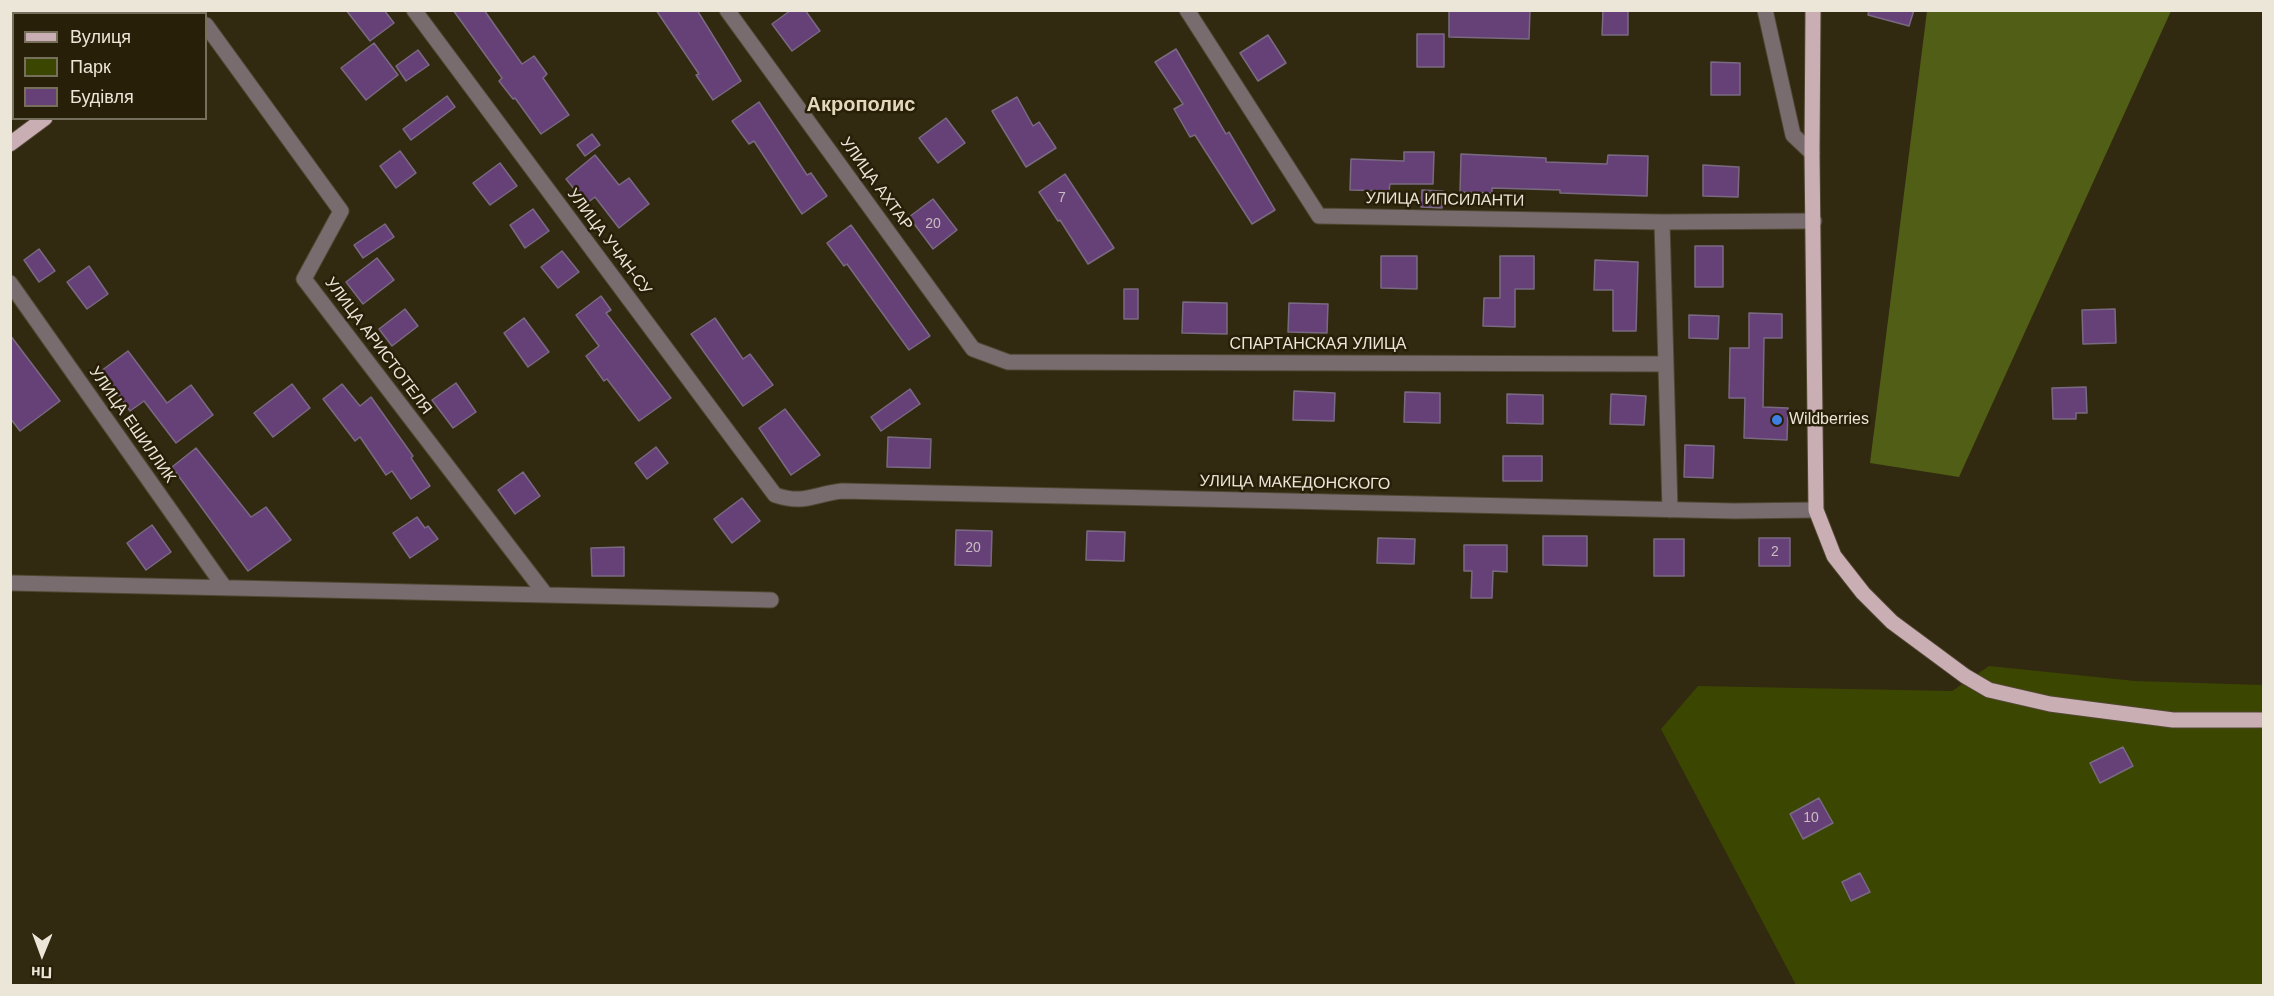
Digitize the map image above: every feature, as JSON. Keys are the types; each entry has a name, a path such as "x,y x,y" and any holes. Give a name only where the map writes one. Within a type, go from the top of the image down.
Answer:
{"main road":[{"path":"1813,10 1812,153 1816,510 1834,556 1863,593 1901,628 1965,676 1989,690 2050,704 2173,720 2264,720"},
{"path":"10,144 42,120"}],"street":[{"name":"УЛИЦА УЧАН-СУ","path":"414,10 776,495"},
{"name":"УЛИЦА АХТАР","path":"728,10 973,349"},
{"name":"УЛИЦА ИПСИЛАНТИ","path":"1187,10 1319,216 1662,222 1814,221"},
{"path":"1765,10 1793,135 1812,153"},
{"name":"УЛИЦА АРИСТОТЕЛЯ","path":"207,26 341,211 304,279 546,595"},
{"path":"1662,222 1670,510"},
{"name":"УЛИЦА ЕШИЛЛИК","path":"10,283 225,588"},
{"name":"СПАРТАНСКАЯ УЛИЦА","path":"973,349 1008,362 1666,364"},
{"name":"УЛИЦА МАКЕДОНСКОГО","path":"776,495 792,500 811,499 825,493 842,491 1670,510 1816,510"},
{"path":"10,583 771,600"}],"green space":[{"path":"1927,11 2171,11 1959,477 1870,463"},
{"path":"1989,666 2135,681 2263,685 2263,985 1796,985 1661,729 1698,686 1952,691"}],"building":[{"path":"346,10 384,10 394,23 370,41"},
{"path":"453,10 484,10 522,64 534,56 547,74 543,78 569,115 541,134 515,98 513,99 499,81 502,78"},
{"path":"656,10 697,10 741,81 713,100 696,75 699,74"},
{"path":"791,10 805,10 820,31 792,51 772,24"},
{"path":"1449,10 1530,10 1529,39 1449,37"},
{"path":"1603,10 1628,10 1628,35 1602,35"},
{"path":"1869,10 1914,10 1909,26 1868,15"},
{"path":"1417,34 1444,34 1444,67 1417,67"},
{"path":"1268,35 1286,63 1258,81 1240,53"},
{"path":"374,43 398,75 366,100 341,68"},
{"path":"1176,49 1226,134 1229,132 1275,210 1252,224 1195,135 1190,137 1174,109 1183,104 1155,62"},
{"path":"418,50 429,65 406,81 396,66"},
{"path":"1711,62 1740,63 1740,95 1711,95"},
{"path":"447,96 455,107 411,140 403,129"},
{"path":"1017,97 1033,126 1039,122 1056,148 1026,167 992,111"},
{"path":"759,102 807,175 811,173 827,196 802,214 754,141 749,144 732,121"},
{"path":"946,118 965,143 938,163 919,138"},
{"path":"592,134 600,145 585,156 577,145"},
{"path":"400,151 416,173 396,188 380,166"},
{"path":"1404,152 1434,152 1433,184 1390,184 1389,191 1350,190 1351,159 1404,161"},
{"path":"1461,154 1546,158 1546,162 1607,164 1608,155 1648,156 1647,196 1492,188 1492,193 1460,192"},
{"path":"595,155 619,185 629,178 649,204 619,228 595,197 586,204 566,179"},
{"path":"500,163 517,186 490,205 473,183"},
{"path":"1703,165 1739,167 1738,197 1703,196"},
{"path":"1065,174 1114,248 1088,264 1039,192"},
{"path":"1422,190 1443,191 1442,208 1421,207"},
{"path":"933,199 957,230 933,249 909,217"},
{"path":"533,209 549,231 525,248 510,225"},
{"path":"385,224 394,237 363,258 354,245"},
{"path":"851,225 930,336 909,350 847,264 844,266 827,243"},
{"path":"1695,246 1723,246 1723,287 1695,287"},
{"path":"39,249 55,271 39,282 24,260"},
{"path":"562,251 579,272 558,288 541,267"},
{"path":"1381,256 1417,256 1417,289 1381,288"},
{"path":"1500,256 1534,256 1534,289 1515,289 1515,327 1483,326 1484,298 1500,298"},
{"path":"377,258 394,280 363,304 346,282"},
{"path":"1595,260 1638,262 1636,331 1613,331 1613,290 1594,290"},
{"path":"89,266 108,294 87,309 67,282"},
{"path":"1124,289 1138,289 1138,319 1124,319"},
{"path":"601,296 611,310 606,313 671,398 639,421 607,379 604,381 586,356 599,346 576,315"},
{"path":"1183,302 1227,303 1227,334 1182,333"},
{"path":"1289,303 1328,304 1327,333 1288,332"},
{"path":"405,309 418,326 392,346 379,329"},
{"path":"2115,309 2116,343 2083,344 2082,310"},
{"path":"1749,313 1782,314 1782,338 1764,338 1763,407 1788,408 1787,440 1744,438 1745,398 1729,398 1730,348 1749,348"},
{"path":"1689,315 1719,316 1718,339 1689,338"},
{"path":"524,318 549,352 528,367 504,333"},
{"path":"715,318 743,359 750,354 773,385 743,406 691,334"},
{"path":"10,335 60,401 20,431 10,418"},
{"path":"128,351 167,403 191,385 213,415 176,443 144,401 130,411 101,371"},
{"path":"456,383 476,412 453,428 432,400"},
{"path":"292,384 310,408 273,437 254,413"},
{"path":"342,384 360,406 371,397 413,456 411,458 430,486 411,499 392,471 386,475 360,437 355,441 323,399"},
{"path":"2086,387 2087,413 2076,413 2076,419 2053,419 2052,388"},
{"path":"910,389 920,404 881,431 871,417"},
{"path":"1294,391 1335,393 1334,421 1293,420"},
{"path":"1405,392 1440,393 1440,423 1404,422"},
{"path":"1507,394 1543,395 1543,424 1507,423"},
{"path":"1611,394 1646,396 1644,425 1610,424"},
{"path":"785,409 820,455 791,475 759,428"},
{"path":"888,437 931,439 930,468 887,467"},
{"path":"1685,445 1714,446 1713,478 1684,477"},
{"path":"656,447 668,463 647,479 635,463"},
{"path":"196,448 251,517 266,507 291,540 248,571 172,467"},
{"path":"1503,456 1542,456 1542,481 1503,481"},
{"path":"523,472 540,496 515,514 498,490"},
{"path":"742,498 760,521 732,543 714,519"},
{"path":"417,517 425,528 428,526 438,539 410,558 393,533"},
{"path":"152,525 171,552 146,570 127,543"},
{"path":"956,530 992,531 991,566 955,565"},
{"path":"1087,531 1125,532 1124,561 1086,560"},
{"path":"1543,536 1587,536 1587,566 1543,565"},
{"path":"1378,538 1415,539 1414,564 1377,563"},
{"path":"1759,538 1790,538 1790,566 1759,566"},
{"path":"1654,539 1684,539 1684,576 1654,576"},
{"path":"1464,545 1507,545 1507,572 1493,571 1492,598 1471,598 1472,571 1464,571"},
{"path":"624,547 624,576 592,576 591,548"},
{"path":"2123,747 2133,766 2100,783 2090,763"},
{"path":"1819,798 1833,823 1803,839 1790,814"},
{"path":"1860,873 1870,892 1851,901 1842,882"}],"place":[{"name":"Wildberries","path":"1777,420"}],"district":[{"name":"Акрополис","path":"861,105"}]}
